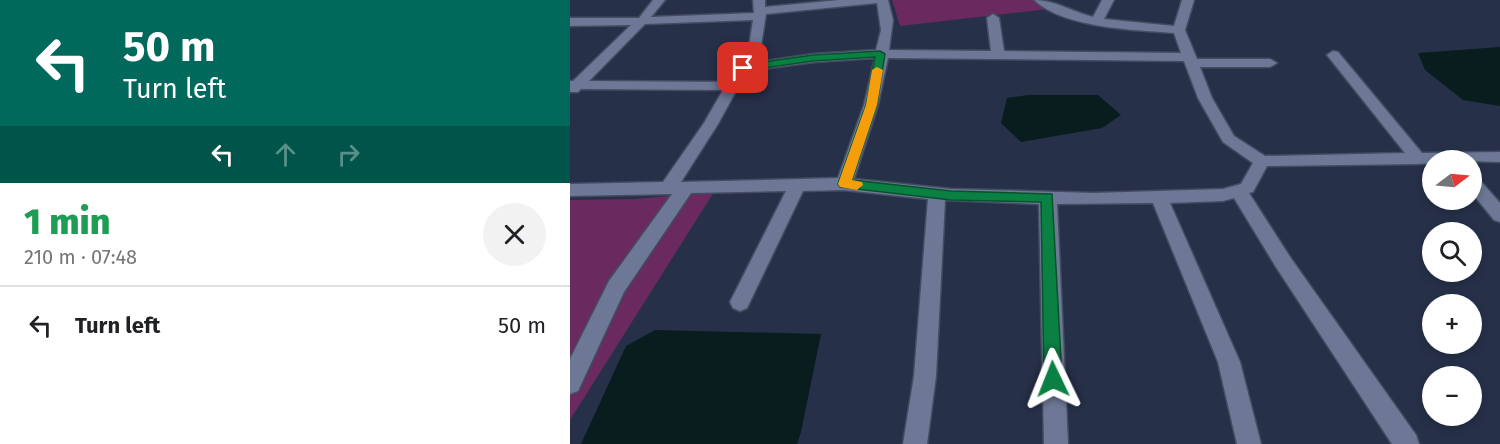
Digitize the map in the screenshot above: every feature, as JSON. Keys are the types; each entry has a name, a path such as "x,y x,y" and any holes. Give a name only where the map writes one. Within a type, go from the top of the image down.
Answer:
{"street":[{"path":"573,88 642,21 659,0"},
{"path":"570,22 642,21 875,0"},
{"path":"844,184 872,105 888,20 882,0"},
{"path":"1040,0 1070,15 1097,21 1179,30"},
{"path":"1097,21 1108,0"},
{"path":"1188,0 1179,30 1205,98 1223,132 1234,144 1262,161 1422,159"},
{"path":"570,383 616,287 678,186 755,46 759,9"},
{"path":"993,18 998,56"},
{"path":"743,68 813,58 880,54 1270,63"},
{"path":"1333,55 1418,159"},
{"path":"573,88 734,86"},
{"path":"1482,158 1500,157"},
{"path":"570,190 844,184 937,194 1048,198 1223,195 1247,188 1262,161"},
{"path":"740,302 798,184"},
{"path":"1239,191 1283,262 1407,444"},
{"path":"915,444 925,376 937,194"},
{"path":"1482,194 1500,215"},
{"path":"1159,197 1229,362 1249,444"},
{"path":"1048,198 1056,444"}],"shaded area":[{"path":"892,0 1033,0 1049,9 900,26"},
{"path":"1500,47 1500,106 1463,100 1425,70 1418,53"},
{"path":"1028,95 1098,95 1121,115 1102,128 1021,142 1001,123 1007,98"},
{"path":"714,192 570,420 570,200 635,199"},
{"path":"655,330 821,334 797,444 581,444 626,346"}],"slow traffic":[{"path":"857,185 844,184 872,105 877,70"}],"route":[{"path":"743,68 813,58 880,54 872,105 844,184 951,195 1048,198 1053,379"}]}
